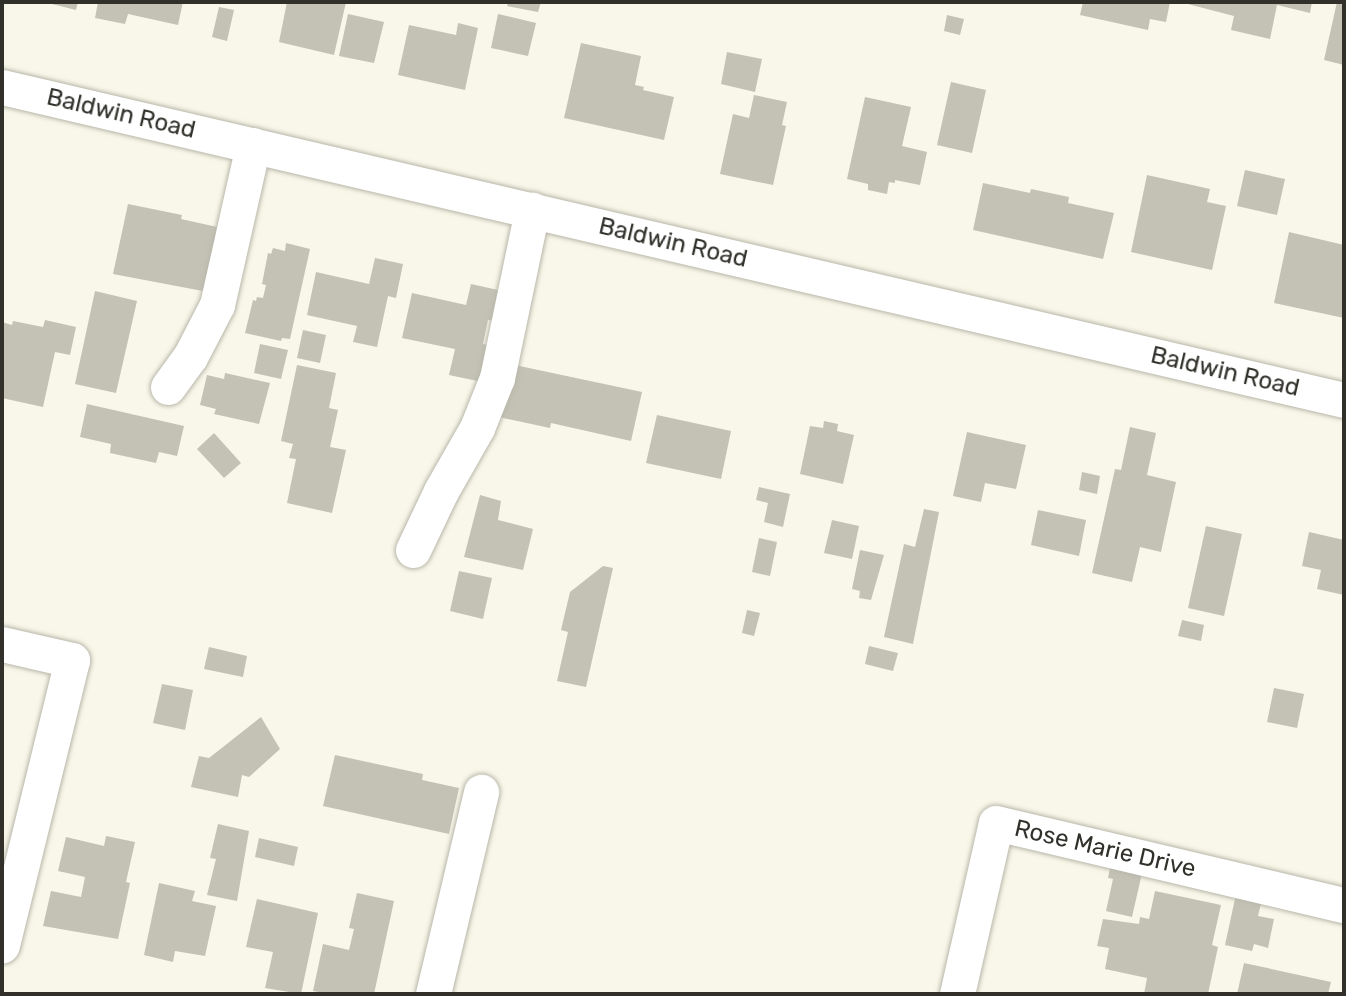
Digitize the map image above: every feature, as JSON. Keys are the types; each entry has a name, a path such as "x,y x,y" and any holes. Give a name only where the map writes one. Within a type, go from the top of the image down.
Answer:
{"street":[{"name":"Baldwin Road","path":"2,87 1344,400"},
{"path":"168,387 190,357 217,305 253,145"},
{"path":"413,550 477,428 497,378 532,210"},
{"path":"2,644 72,660 2,946"},
{"path":"433,994 481,792"},
{"name":"Rose Marie Drive","path":"957,994 996,823 1344,905"}],"building":[{"path":"44,2 78,2 76,10"},
{"path":"98,2 183,2 178,25 128,14 125,24 95,18"},
{"path":"287,2 346,2 334,55 279,42"},
{"path":"508,2 541,2 538,12 507,6"},
{"path":"1083,2 1170,2 1166,22 1150,19 1148,30 1080,15"},
{"path":"1180,2 1312,2 1310,13 1277,5 1270,39 1231,30 1234,16"},
{"path":"1337,2 1344,2 1344,65 1324,60"},
{"path":"219,7 234,10 227,41 212,37"},
{"path":"348,14 384,22 374,63 339,56"},
{"path":"498,14 536,23 528,56 491,48"},
{"path":"947,15 964,19 960,35 944,31"},
{"path":"458,23 478,28 465,90 398,75 409,25 456,35"},
{"path":"581,43 641,56 635,85 644,87 643,90 674,97 664,140 564,118"},
{"path":"727,52 762,59 755,92 721,84"},
{"path":"951,82 986,90 972,153 937,145"},
{"path":"754,95 787,102 782,125 786,126 773,185 720,174 733,114 749,118"},
{"path":"865,97 911,107 902,146 927,152 920,185 895,180 895,183 889,182 887,194 868,190 868,184 847,179"},
{"path":"1245,170 1285,179 1277,215 1237,206"},
{"path":"1147,175 1210,189 1207,202 1226,206 1212,270 1131,252"},
{"path":"983,183 1030,193 1031,189 1069,197 1068,203 1114,213 1103,259 973,230"},
{"path":"128,204 182,215 181,219 217,227 208,292 113,274"},
{"path":"1289,232 1344,245 1344,318 1274,303"},
{"path":"286,243 310,249 290,339 282,338 281,341 245,333 253,300 256,301 257,297 263,298 266,285 262,284 268,253 271,254 273,248 285,251"},
{"path":"375,258 403,264 396,298 388,296 377,347 353,342 357,326 307,315 316,272 369,284"},
{"path":"471,284 507,292 500,322 488,320 483,344 495,347 487,383 449,375 455,349 402,338 412,293 466,305"},
{"path":"95,291 137,301 116,393 75,384"},
{"path":"45,320 76,327 70,355 55,352 43,407 2,398 2,322 12,325 13,321 43,327"},
{"path":"303,330 326,335 320,363 297,358"},
{"path":"260,344 288,350 281,379 254,373"},
{"path":"510,364 642,392 631,441 551,423 550,428 498,417"},
{"path":"297,365 336,373 329,408 338,410 330,447 346,450 332,513 287,503 296,459 289,458 293,444 281,441"},
{"path":"225,373 270,383 259,424 214,414 216,409 200,405 207,375 224,379"},
{"path":"87,404 184,426 177,456 159,452 156,463 110,453 111,444 80,437"},
{"path":"657,415 731,431 721,479 646,463"},
{"path":"824,421 838,424 837,431 854,435 843,484 800,474 810,426 823,428"},
{"path":"1130,427 1156,433 1147,475 1176,482 1161,552 1140,547 1132,582 1092,573 1115,469 1121,470"},
{"path":"967,432 1026,445 1016,489 985,483 981,502 953,496"},
{"path":"214,433 241,463 224,478 197,449"},
{"path":"1082,472 1100,476 1097,494 1079,490"},
{"path":"759,487 790,494 783,527 764,522 768,503 756,500"},
{"path":"480,495 501,501 498,520 533,529 523,570 464,557"},
{"path":"924,509 939,512 913,644 884,637 904,544 915,547"},
{"path":"1038,510 1086,520 1079,556 1031,545"},
{"path":"832,520 859,526 852,559 824,553"},
{"path":"1206,526 1242,534 1224,616 1188,608"},
{"path":"1309,532 1344,540 1344,595 1317,589 1321,570 1302,566"},
{"path":"759,538 777,542 770,576 752,572"},
{"path":"860,550 884,555 871,600 859,598 860,591 852,589"},
{"path":"603,566 613,568 586,687 557,681 568,632 561,630 570,592"},
{"path":"459,571 492,578 483,619 450,611"},
{"path":"747,610 760,613 754,636 742,633"},
{"path":"1182,620 1204,625 1201,641 1178,636"},
{"path":"869,646 898,653 893,671 865,664"},
{"path":"209,647 247,656 243,677 204,669"},
{"path":"162,684 193,690 185,730 153,723"},
{"path":"1274,688 1304,694 1297,728 1267,722"},
{"path":"261,717 280,749 249,777 242,775 238,797 191,787 199,756 209,758"},
{"path":"335,755 423,774 422,780 459,788 449,834 323,806"},
{"path":"218,824 249,831 237,901 207,895 216,859 210,858"},
{"path":"106,836 135,842 126,882 130,883 118,939 43,926 51,891 81,897 85,877 58,871 66,837 104,846"},
{"path":"259,838 298,847 294,866 255,857"},
{"path":"1113,853 1145,860 1132,917 1106,911 1113,879 1108,878"},
{"path":"159,883 195,891 192,901 216,906 205,956 175,951 173,962 144,955"},
{"path":"1155,891 1221,905 1212,945 1218,947 1208,994 1144,994 1147,978 1105,969 1109,948 1097,946 1103,919 1139,924 1140,917 1149,919"},
{"path":"357,893 394,901 374,994 329,994 313,991 323,944 349,950 354,929 349,928"},
{"path":"1236,894 1262,899 1258,916 1274,919 1268,948 1254,944 1252,951 1225,945"},
{"path":"257,899 318,913 301,994 265,988 273,952 246,947"},
{"path":"1244,963 1331,982 1328,994 1237,994"}]}
